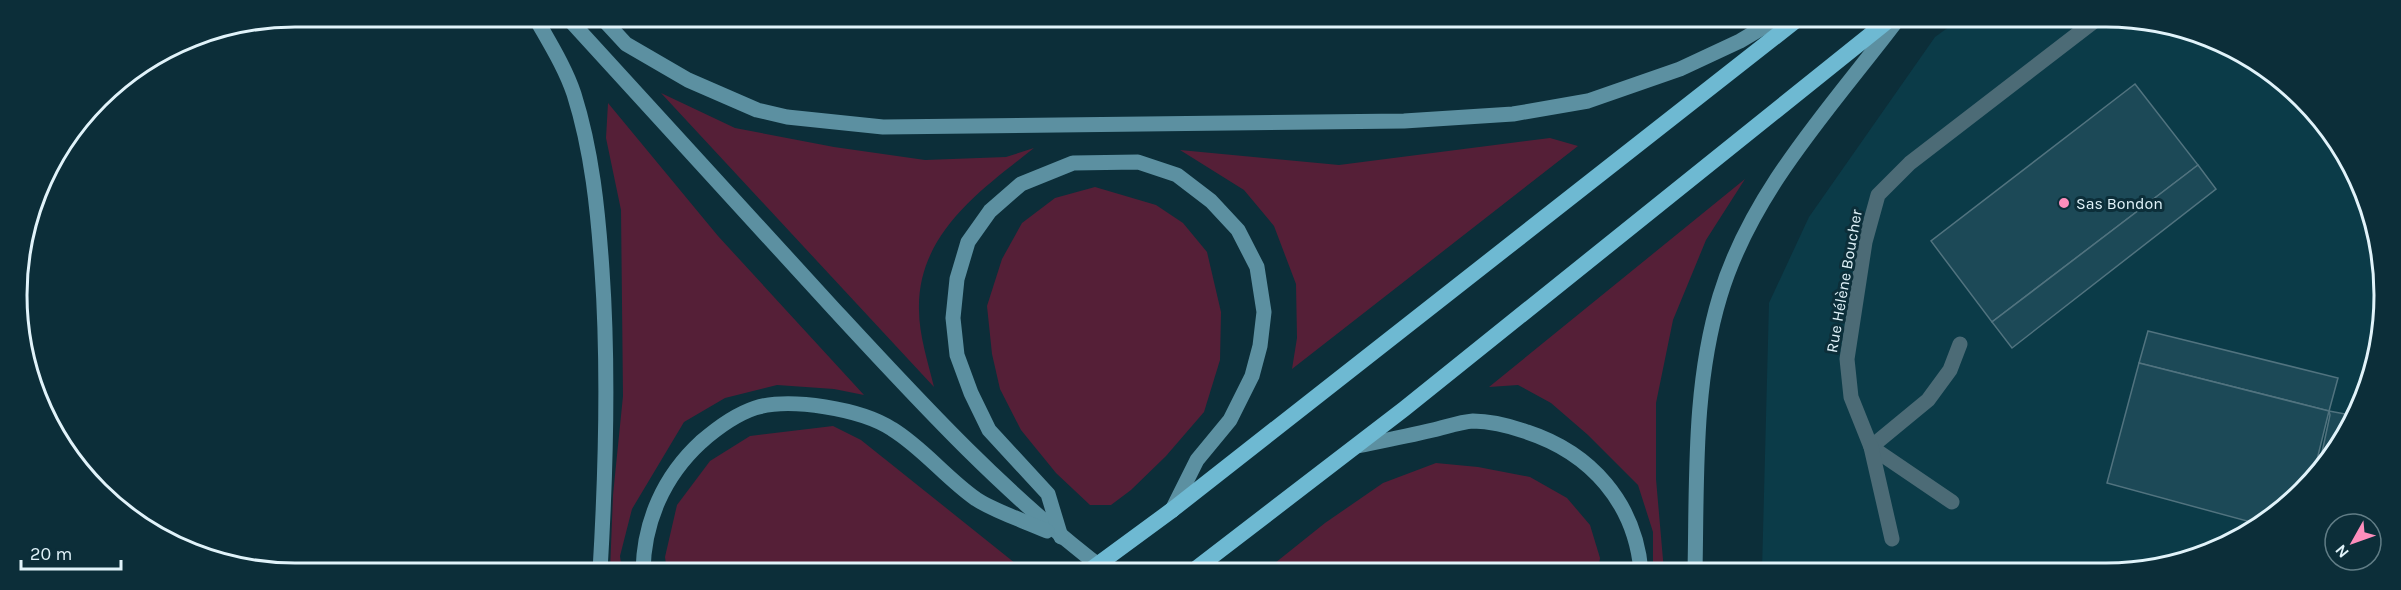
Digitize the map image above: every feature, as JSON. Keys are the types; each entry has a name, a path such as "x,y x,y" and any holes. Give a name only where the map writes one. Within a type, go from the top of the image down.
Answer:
{"highway":[{"path":"1100,563 1172,510 1788,27"},
{"path":"1203,563 1357,446 1880,27"}],"main road":[{"path":"540,27 573,92 584,129 599,216 608,387 600,563"},
{"path":"576,27 957,440 1061,537 1095,563"},
{"path":"611,27 627,44 688,80 757,110 787,117 883,127 1404,121 1513,114 1587,101 1680,69 1763,27"},
{"path":"1695,563 1697,436 1705,363 1723,287 1760,207 1794,154 1892,27"},
{"path":"1061,537 1048,494 989,430 971,393 957,355 953,318 957,279 968,242 990,211 1021,184 1073,163 1138,162 1177,175 1211,201 1238,230 1257,267 1264,312 1260,346 1252,376 1230,420 1197,460 1172,510"},
{"path":"643,563 644,549 653,512 672,475 694,448 722,423 756,408 785,405 816,406 852,412 892,428 977,500 1061,537"},
{"path":"1357,446 1472,421 1510,426 1545,438 1572,452 1596,471 1615,493 1637,544 1640,563"}],"street":[{"name":"Rue Hélène Boucher","path":"1892,539 1870,447 1851,397 1847,358 1865,242 1878,195 1910,163 2087,27"},
{"path":"1952,502 1870,447 1928,400 1950,370 1960,344"}],"shaded area":[{"path":"1949,27 2106,27 2141,29 2175,36 2209,47 2269,82 2296,105 2329,146 2354,192 2369,243 2374,295 2369,347 2354,398 2329,444 2296,485 2255,518 2209,543 2175,554 2141,561 2106,563 1762,563 1769,303 1809,217 1935,37"},
{"path":"661,93 735,128 834,147 925,160 1006,157 1034,148 993,180 956,216 941,236 929,259 921,283 919,319 934,387"},
{"path":"608,103 718,236 864,395 834,389 777,385 725,398 684,422 632,509 620,556 621,563 610,563 613,495 623,396 621,210 606,138"},
{"path":"1550,138 1578,146 1292,369 1297,338 1296,284 1274,226 1244,190 1180,150 1339,165"},
{"path":"1745,179 1706,240 1673,320 1656,403 1656,479 1663,563 1653,563 1653,532 1638,485 1588,435 1551,403 1518,385 1489,387"},
{"path":"1095,187 1156,205 1183,223 1207,252 1221,312 1220,360 1204,412 1166,456 1131,490 1111,505 1090,505 1056,473 1021,430 1000,389 992,354 987,306 1002,259 1022,223 1055,198"},
{"path":"833,426 861,440 1015,563 666,563 665,557 677,505 710,461 750,436"},
{"path":"1436,463 1478,467 1530,477 1567,498 1590,525 1600,558 1599,563 1275,563 1325,523 1383,483"}],"building":[{"name":"Sas Bondon","path":"2135,84 2198,165 1992,322 1931,241"},
{"path":"2198,165 2216,189 2012,348 1992,322"},
{"path":"2148,331 2338,378 2329,411 2139,363"},
{"path":"2139,363 2329,411 2317,461 2296,485 2249,522 2107,483"},
{"path":"2329,411 2346,414 2322,454"}],"place":[{"name":"Sas Bondon","path":"2064,203"}]}
